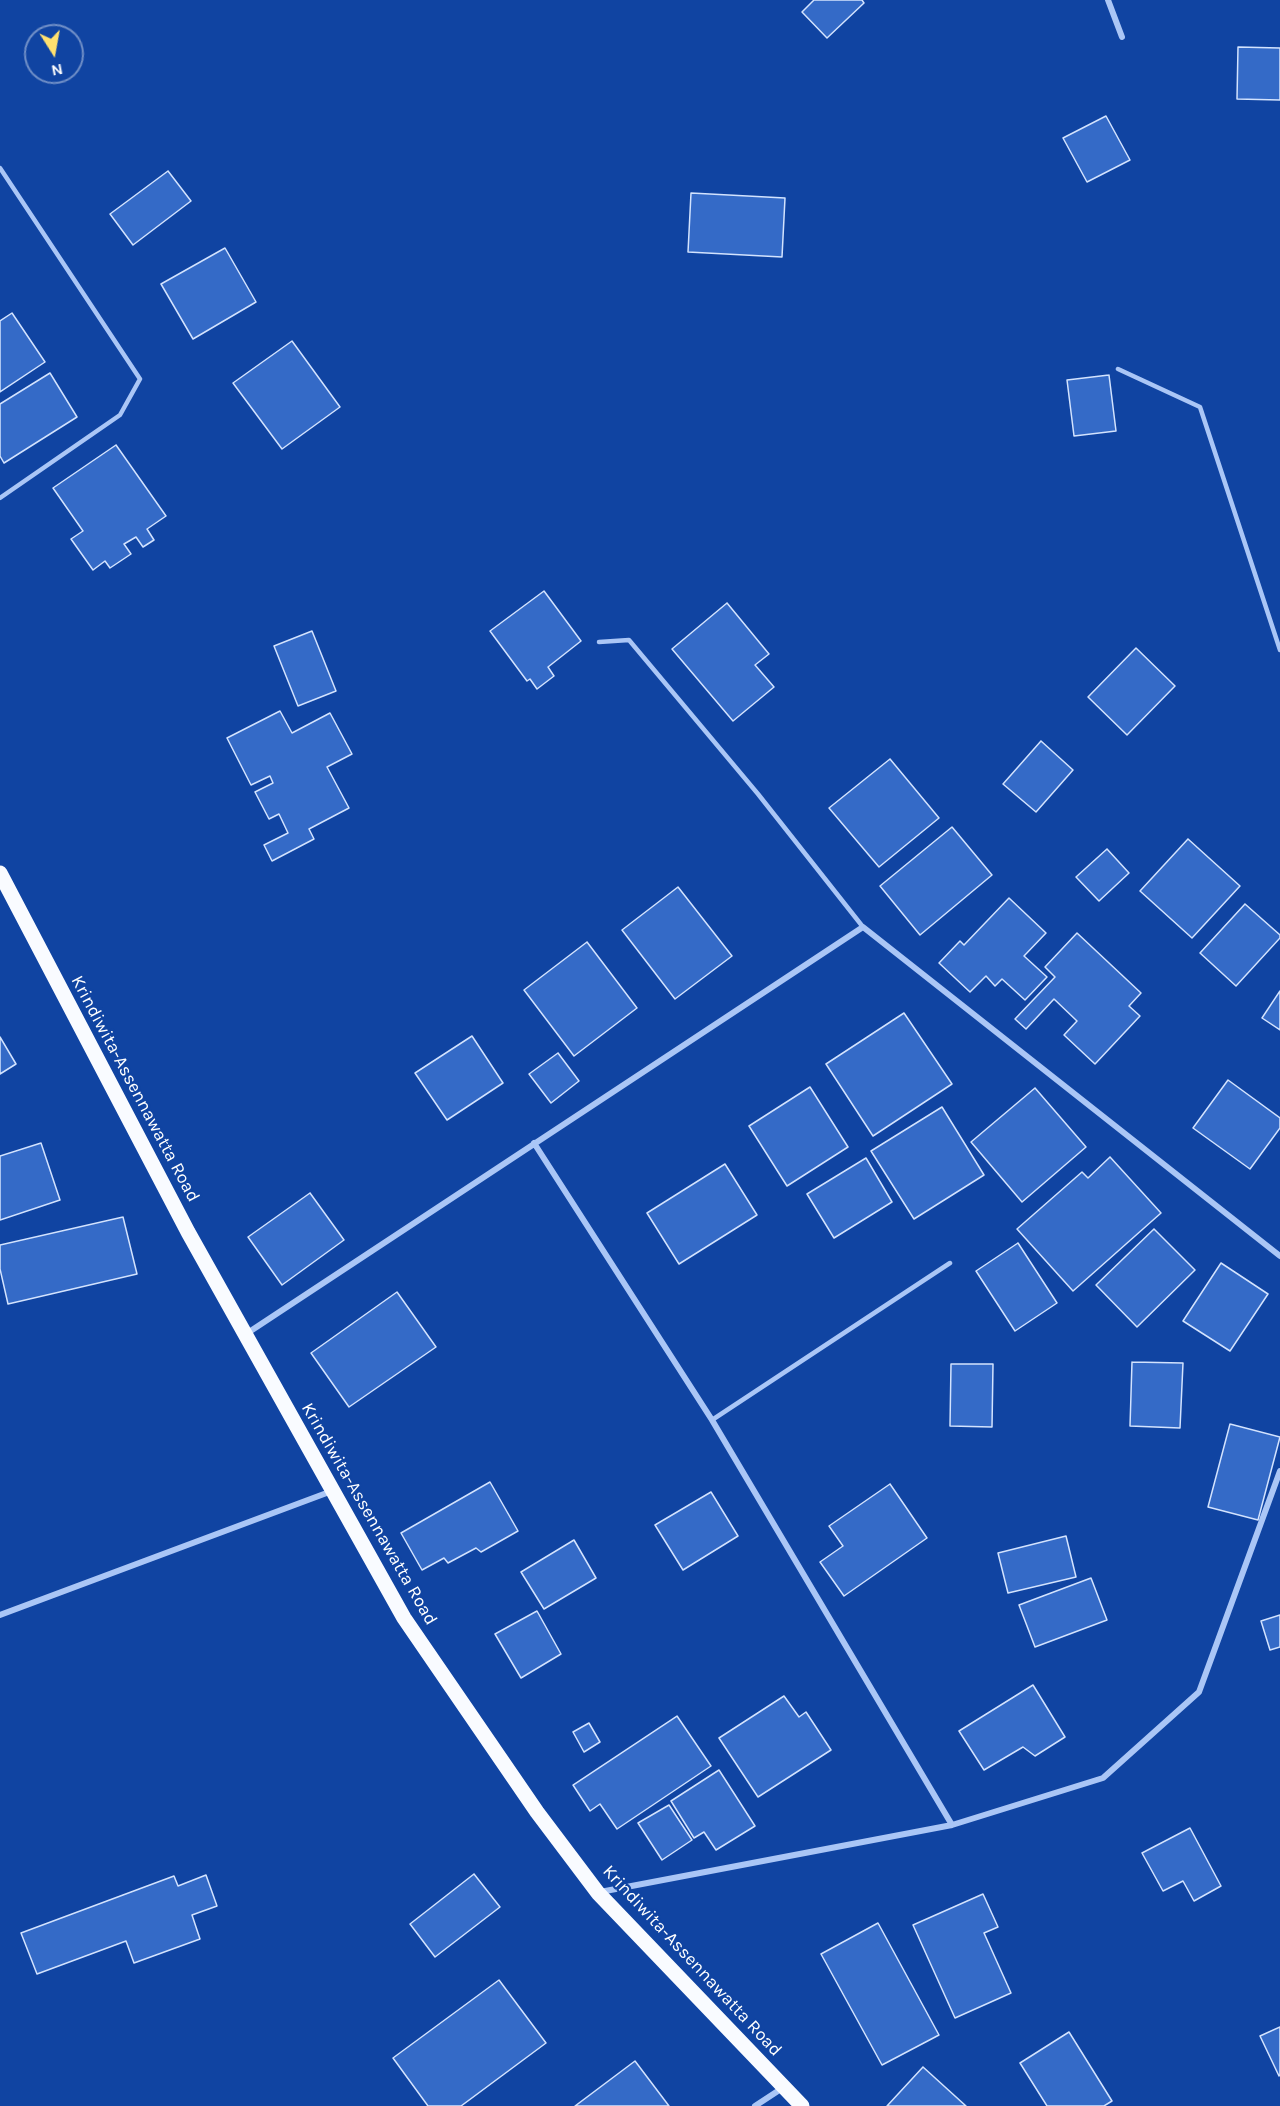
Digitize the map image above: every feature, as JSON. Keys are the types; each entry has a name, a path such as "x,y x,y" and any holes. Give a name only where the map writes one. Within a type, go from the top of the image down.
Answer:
{"main road":[{"name":"Krindiwita-Assennawatta Road","path":"0,873 188,1232 404,1618 537,1812 597,1893 802,2106"}],"street":[{"path":"1108,0 1122,37"},
{"path":"245,1334 863,927 1280,1256"},
{"path":"534,1143 712,1420 952,1825"},
{"path":"597,1893 952,1825 1103,1778 1199,1692 1280,1471"},
{"path":"0,1615 333,1490"},
{"path":"755,2106 784,2087"}],"lane":[{"path":"0,168 140,379 120,416 0,498"},
{"path":"1118,369 1200,407 1280,650"},
{"path":"599,642 629,640 758,794 863,927"},
{"path":"712,1420 950,1263"}],"building":[{"path":"814,0 862,0 864,3 827,38 802,12"},
{"path":"1238,47 1280,48 1280,100 1237,99"},
{"path":"1106,116 1130,160 1087,182 1063,138"},
{"path":"168,171 191,201 133,245 110,214"},
{"path":"691,193 785,198 782,257 688,252"},
{"path":"225,248 256,302 193,339 161,284"},
{"path":"12,313 45,362 0,392 0,321"},
{"path":"292,341 340,407 282,449 233,383"},
{"path":"50,373 77,417 4,463 0,456 0,404"},
{"path":"1109,375 1116,431 1074,436 1067,380"},
{"path":"116,445 166,516 147,529 154,540 143,547 136,537 124,544 131,554 110,568 105,561 93,570 71,539 83,531 53,488"},
{"path":"544,591 581,641 548,667 554,676 537,689 530,679 527,681 490,631"},
{"path":"727,603 769,654 755,665 774,687 733,721 672,649"},
{"path":"312,631 336,691 298,706 274,646"},
{"path":"1136,648 1175,686 1127,735 1088,697"},
{"path":"280,711 292,733 330,713 352,754 327,767 349,808 309,829 314,839 272,861 264,845 288,833 279,814 269,819 255,792 273,783 270,776 251,785 227,738"},
{"path":"1041,741 1073,770 1036,812 1003,784"},
{"path":"890,759 939,818 879,867 829,808"},
{"path":"952,827 992,875 920,935 880,886"},
{"path":"1188,839 1240,886 1192,938 1140,891"},
{"path":"1107,849 1129,873 1099,901 1076,877"},
{"path":"678,887 732,956 675,999 622,930"},
{"path":"1009,898 1046,933 1024,956 1047,977 1025,1000 1002,979 995,986 986,976 970,992 939,963 960,941 964,945"},
{"path":"1245,904 1280,935 1280,938 1236,986 1200,953"},
{"path":"1077,933 1141,993 1129,1006 1140,1016 1095,1064 1064,1035 1077,1021 1054,999 1026,1029 1015,1019 1055,977 1045,967"},
{"path":"587,942 637,1008 574,1056 524,990"},
{"path":"1280,991 1280,1030 1262,1018"},
{"path":"904,1013 952,1084 873,1136 826,1064"},
{"path":"472,1036 503,1083 447,1120 415,1073"},
{"path":"0,1037 16,1064 0,1074"},
{"path":"558,1053 579,1081 551,1103 529,1074"},
{"path":"1228,1080 1280,1118 1280,1128 1250,1169 1193,1128"},
{"path":"810,1087 848,1147 787,1186 749,1126"},
{"path":"1035,1088 1086,1147 1022,1202 971,1142"},
{"path":"942,1107 984,1175 914,1219 871,1151"},
{"path":"41,1143 60,1200 0,1220 0,1156"},
{"path":"1110,1157 1161,1213 1073,1291 1017,1229 1082,1172 1088,1178"},
{"path":"866,1158 892,1202 834,1238 807,1194"},
{"path":"725,1164 757,1215 679,1264 647,1213"},
{"path":"310,1193 344,1240 282,1285 248,1237"},
{"path":"123,1217 137,1274 8,1304 0,1269 0,1245"},
{"path":"1154,1229 1195,1270 1137,1327 1096,1285"},
{"path":"1018,1243 1057,1303 1015,1331 976,1271"},
{"path":"1221,1263 1268,1294 1230,1351 1183,1321"},
{"path":"397,1292 436,1347 349,1407 311,1353"},
{"path":"1132,1362 1183,1363 1180,1428 1130,1426"},
{"path":"951,1364 993,1364 992,1427 950,1426"},
{"path":"1230,1424 1280,1437 1258,1520 1208,1507"},
{"path":"490,1482 518,1531 481,1552 476,1548 448,1563 444,1558 422,1570 401,1533"},
{"path":"890,1484 927,1538 844,1596 820,1562 843,1546 829,1526"},
{"path":"711,1492 738,1536 683,1570 655,1525"},
{"path":"1066,1536 1076,1577 1008,1593 998,1553"},
{"path":"574,1540 596,1578 544,1609 521,1572"},
{"path":"1091,1578 1107,1620 1035,1647 1019,1605"},
{"path":"537,1611 561,1654 521,1678 495,1634"},
{"path":"1280,1615 1280,1647 1270,1650 1261,1621"},
{"path":"1033,1685 1065,1737 1035,1756 1023,1747 984,1770 959,1731"},
{"path":"784,1696 799,1717 806,1712 831,1750 758,1797 719,1738"},
{"path":"677,1716 711,1766 617,1829 600,1804 590,1811 573,1785"},
{"path":"589,1723 600,1742 584,1752 573,1732"},
{"path":"719,1770 755,1826 716,1850 704,1832 694,1838 671,1801"},
{"path":"669,1805 692,1840 662,1860 638,1823"},
{"path":"1190,1828 1221,1886 1194,1901 1183,1881 1163,1891 1142,1853"},
{"path":"474,1874 500,1907 435,1957 410,1924"},
{"path":"206,1875 217,1906 192,1915 200,1939 134,1963 126,1941 37,1974 21,1933 174,1876 178,1886"},
{"path":"983,1894 998,1927 984,1933 1011,1993 955,2018 913,1925"},
{"path":"878,1923 939,2035 882,2065 821,1954"},
{"path":"499,1980 546,2043 461,2106 428,2106 393,2058"},
{"path":"1280,2027 1280,2075 1279,2076 1260,2036"},
{"path":"1069,2032 1112,2101 1104,2106 1047,2106 1020,2063"},
{"path":"635,2061 669,2106 575,2106"},
{"path":"923,2067 966,2106 887,2106"}]}
